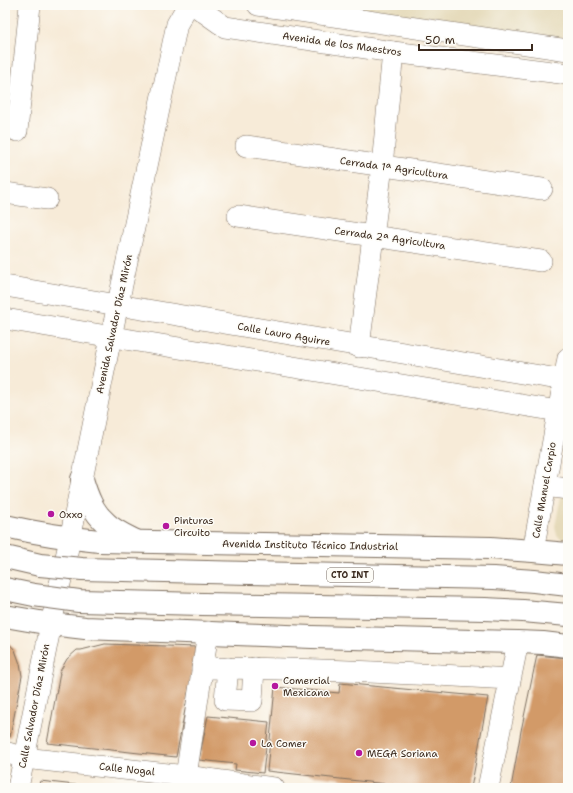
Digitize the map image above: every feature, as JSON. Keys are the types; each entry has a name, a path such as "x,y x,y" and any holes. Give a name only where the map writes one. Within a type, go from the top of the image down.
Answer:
{"main road":[{"path":"82,479 87,496 95,511 106,524 138,542"},
{"name":"Avenida Instituto Técnico Industrial","path":"5,526 70,539 99,541 492,548 533,550 568,554"},
{"name":"CTO INT","path":"5,557 40,565 82,569 494,578 568,585"},
{"path":"534,581 568,570"},
{"path":"5,589 34,595 79,601 523,610 567,615"},
{"path":"5,616 85,628 312,637 518,642 568,646"}],"street":[{"path":"18,131 30,5"},
{"name":"Avenida Salvador Díaz Mirón","path":"51,624 177,24 188,5"},
{"name":"Avenida de los Maestros","path":"194,5 225,27 393,52 568,74"},
{"path":"258,5 568,50"},
{"path":"359,347 382,166 393,52"},
{"name":"Cerrada 1ª Agricultura","path":"246,146 542,189"},
{"path":"5,193 47,199"},
{"name":"Cerrada 2ª Agricultura","path":"238,216 541,261"},
{"name":"Calle Lauro Aguirre","path":"5,286 359,347 564,380"},
{"path":"5,319 558,411"},
{"name":"Calle Manuel Carpio","path":"533,550 568,358"},
{"path":"545,486 568,489"},
{"name":"Calle Salvador Díaz Mirón","path":"18,788 14,755 51,624"},
{"path":"186,776 208,632"},
{"path":"488,788 518,642"},
{"path":"202,668 254,668 510,679"},
{"path":"228,668 225,700 252,701 254,668"},
{"name":"Calle Nogal","path":"14,755 274,788"}],"shaded area":[{"path":"310,5 568,5 568,39"},
{"path":"568,463 568,542 566,542 557,535 555,526"}],"building":[{"path":"5,639 15,650 22,676 10,737 5,736"},
{"path":"105,644 197,647 176,757 47,743 59,673 67,659 77,650"},
{"path":"537,655 568,658 568,788 511,788"},
{"name":"MEGA Soriana","path":"340,683 488,697 471,788 423,788 267,771 275,687 339,693"},
{"path":"208,716 269,722 263,773 235,770 236,764 199,760"},
{"path":"40,781 93,787 93,788 38,788"}],"place":[{"name":"Oxxo","path":"51,514"},
{"name":"Pinturas Circuito","path":"166,526"},
{"name":"Comercial Mexicana","path":"275,686"},
{"name":"La Comer","path":"253,743"},
{"name":"MEGA Soriana","path":"359,753"}]}
